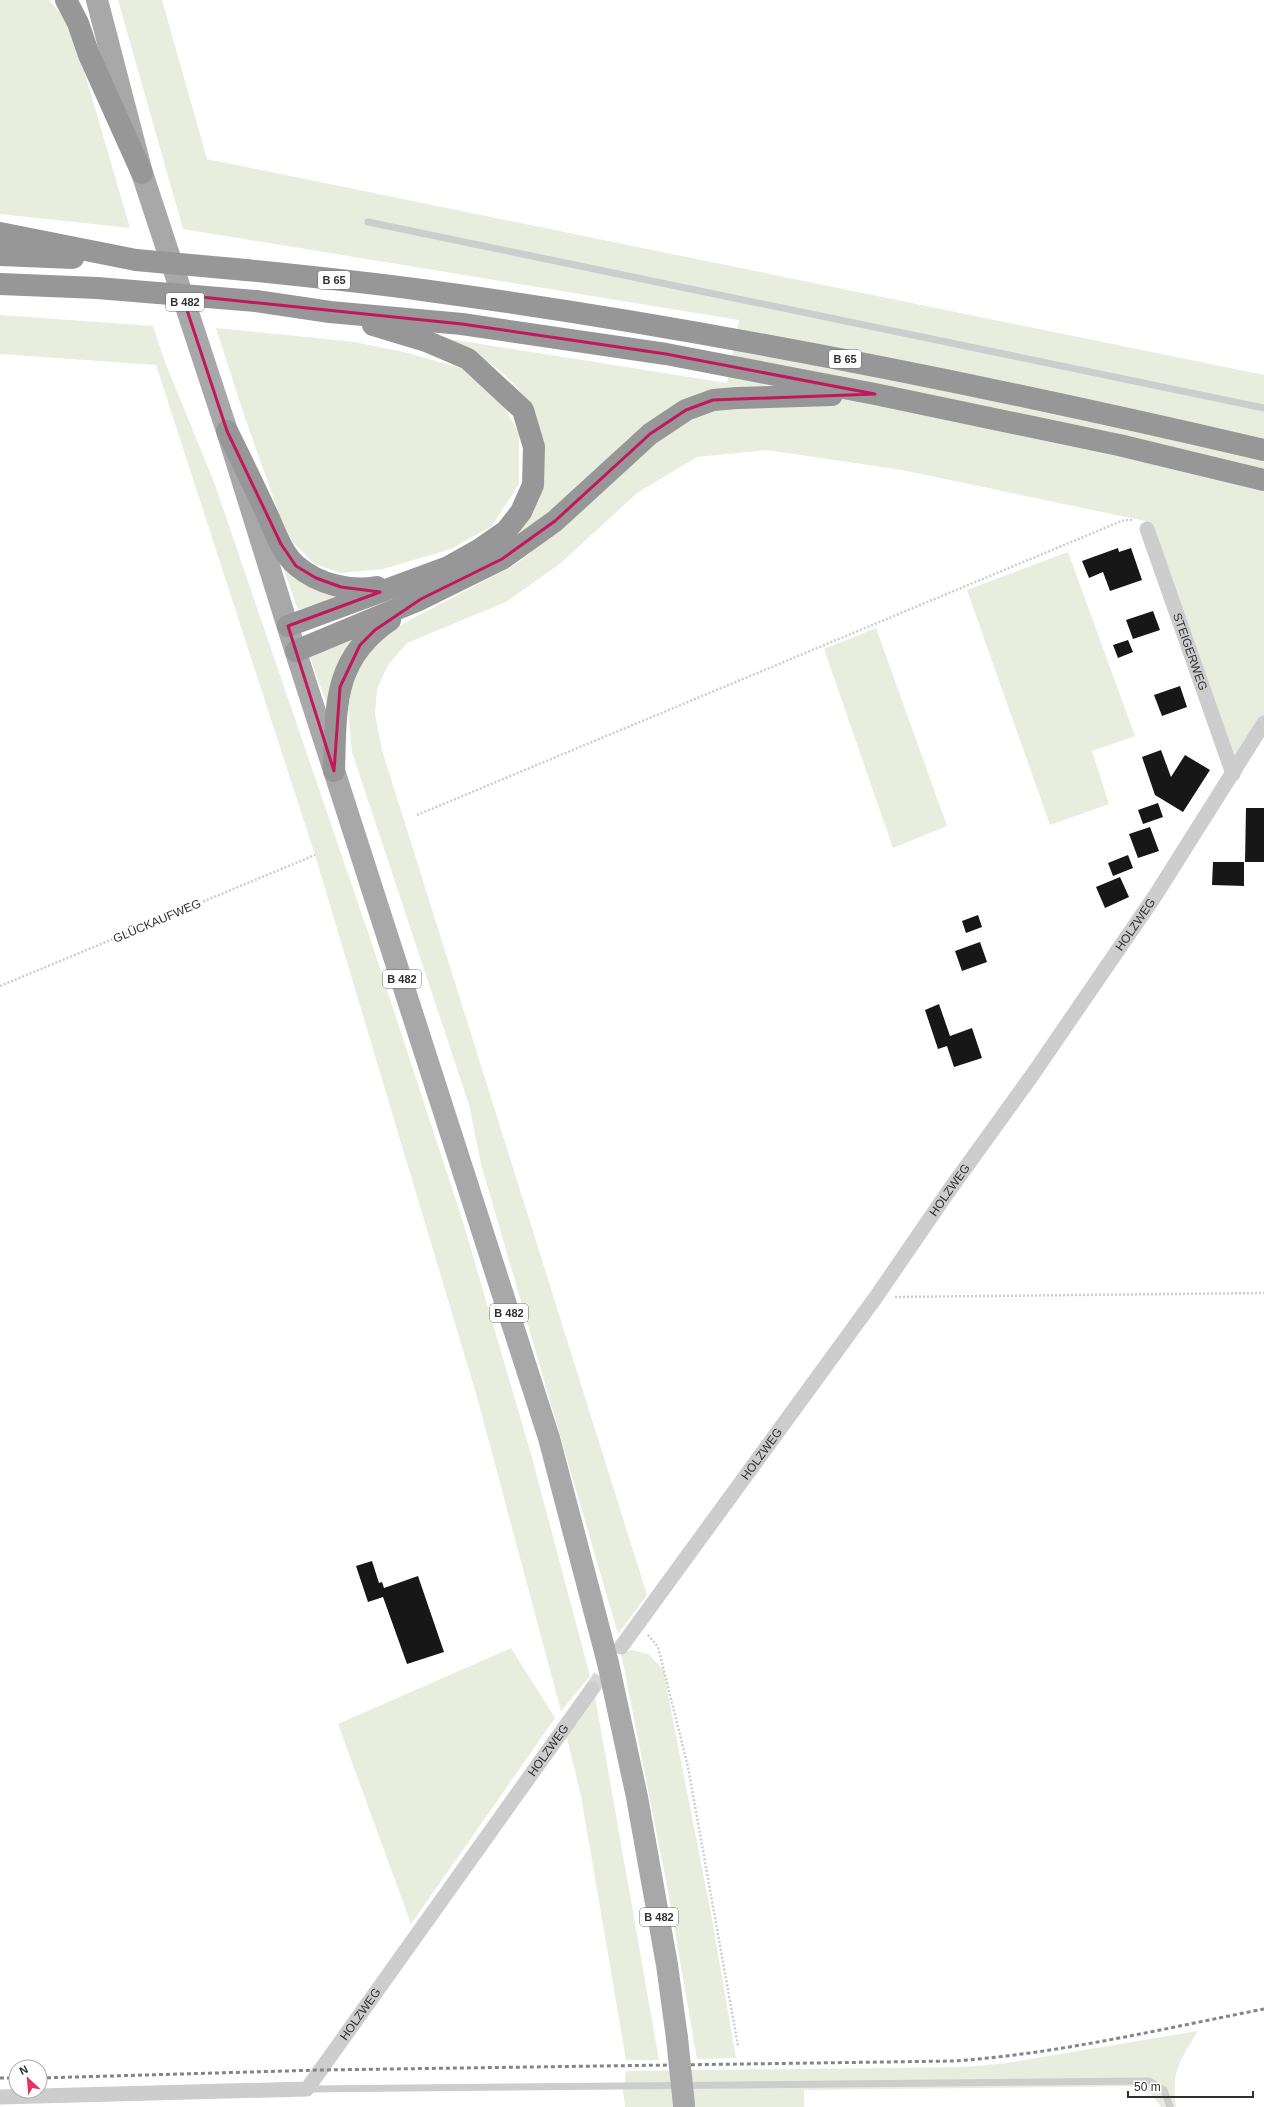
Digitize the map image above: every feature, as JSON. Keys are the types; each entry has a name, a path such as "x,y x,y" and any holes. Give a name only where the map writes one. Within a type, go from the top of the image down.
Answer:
{"highway":[{"path":"66,0 78,23 89,54 142,173"},
{"path":"0,233 88,254"},
{"name":"B 65","path":"0,256 88,254 421,290 672,329 851,360 1066,404 1264,450"},
{"name":"B 65","path":"0,284 97,288 256,301 330,312 462,324 651,352 875,394 1119,445 1264,480"},
{"path":"330,312 426,341 468,359 523,410 534,447 533,485 520,512 506,531 480,549 448,567 417,590 360,645 347,668 340,687 336,709 334,771"},
{"path":"296,651 417,590 508,554 565,512 650,434 686,410 713,400 875,394"},
{"path":"227,431 281,544 296,566 316,578 341,587 363,590 417,590"},
{"path":"288,626 417,590"}],"main road":[{"name":"B 482","path":"97,0 142,173 227,431 334,771 549,1438 608,1663 637,1797 667,1965 684,2106"}],"street":[{"name":"STEIGERWEG","path":"1147,529 1233,774"},
{"name":"HOLZWEG","path":"621,1647 876,1297 1147,908 1263,725"},
{"name":"HOLZWEG","path":"307,2089 592,1689"},
{"path":"0,2097 307,2089"}],"lane":[{"path":"368,222 1264,408"},
{"path":"307,2089 1149,2081 1164,2090 1170,2107"}],"path":[{"path":"417,815 1124,520 1141,521 1147,529"},
{"name":"GLÜCKAUFWEG","path":"0,986 315,856"},
{"path":"876,1297 1264,1293"},
{"path":"636,1626 653,1639 658,1647 681,1736 688,1767 738,2046"}],"highlighted area":[{"path":"182,295 462,324 666,354 875,394 713,400 686,410 650,434 555,521 502,559 421,599 375,630 360,645 340,687 334,771 288,626 380,592 341,587 316,578 296,566 281,544 227,431"}],"shaded area":[{"path":"0,0 49,0 71,26 130,228 0,214"},
{"path":"118,0 162,0 207,159 1264,375 1264,730 1234,775 1145,521 902,470 767,450 697,457 637,493 561,563 506,602 407,643 388,665 377,689 375,714 382,750 647,1595 618,1634 481,1164 469,1105 352,752 348,709 353,677 364,657 385,633 513,566 531,553 517,534 532,410 515,385 506,376 486,361 449,339 727,383 739,320 183,229"},
{"path":"0,315 153,326 165,362 214,482 372,944 463,1222 531,1454 590,1676 561,1711 477,1397 315,855 156,365 0,354"},
{"path":"216,328 355,342 408,353 467,370 498,395 519,434 519,484 492,526 451,549 383,569 341,573 314,564 287,536 243,412"},
{"path":"1068,552 1135,736 1092,751 1109,804 1050,825 967,590"},
{"path":"281,562 348,594 298,610"},
{"path":"876,628 947,826 893,848 824,649"},
{"path":"358,634 329,710 309,655"},
{"path":"511,1648 555,1718 411,1924 338,1724"},
{"path":"632,1650 648,1654 663,1669 712,1919 736,2058 697,2059 668,1891 621,1653"},
{"path":"595,1696 659,2060 626,2060 581,1796 566,1734"},
{"path":"1198,2031 1186,2050 1178,2067 1175,2084 1176,2107 1161,2107 1145,2086 804,2090 804,2107 625,2107 623,2092 626,2071 965,2067 1007,2063"}],"building":[{"path":"1118,548 1119,552 1131,548 1142,580 1110,591 1103,572 1089,578 1082,561"},
{"path":"1153,611 1160,630 1133,639 1126,620"},
{"path":"1128,640 1133,652 1118,658 1113,645"},
{"path":"1180,686 1187,707 1162,716 1154,695"},
{"path":"1161,750 1171,777 1185,755 1210,770 1183,812 1155,795 1142,757"},
{"path":"1158,803 1163,817 1143,824 1138,810"},
{"path":"1246,808 1264,808 1264,862 1245,862"},
{"path":"1150,827 1159,851 1138,858 1129,834"},
{"path":"1128,855 1133,868 1113,876 1108,863"},
{"path":"1213,862 1244,862 1244,886 1212,885"},
{"path":"1120,877 1129,897 1105,908 1096,887"},
{"path":"978,915 982,927 966,933 962,921"},
{"path":"980,942 987,962 962,971 955,951"},
{"path":"939,1004 950,1036 972,1028 982,1058 954,1067 947,1046 938,1049 925,1010"},
{"path":"372,1561 379,1583 382,1582 384,1588 418,1576 444,1652 407,1664 383,1597 368,1602 356,1566"}],"tunnel":[{"path":"592,1689 611,1661"}],"railway":[{"path":"48,2078 320,2070 953,2061 992,2058 1070,2047 1264,2009"},
{"path":"0,2078 8,2078"}]}
